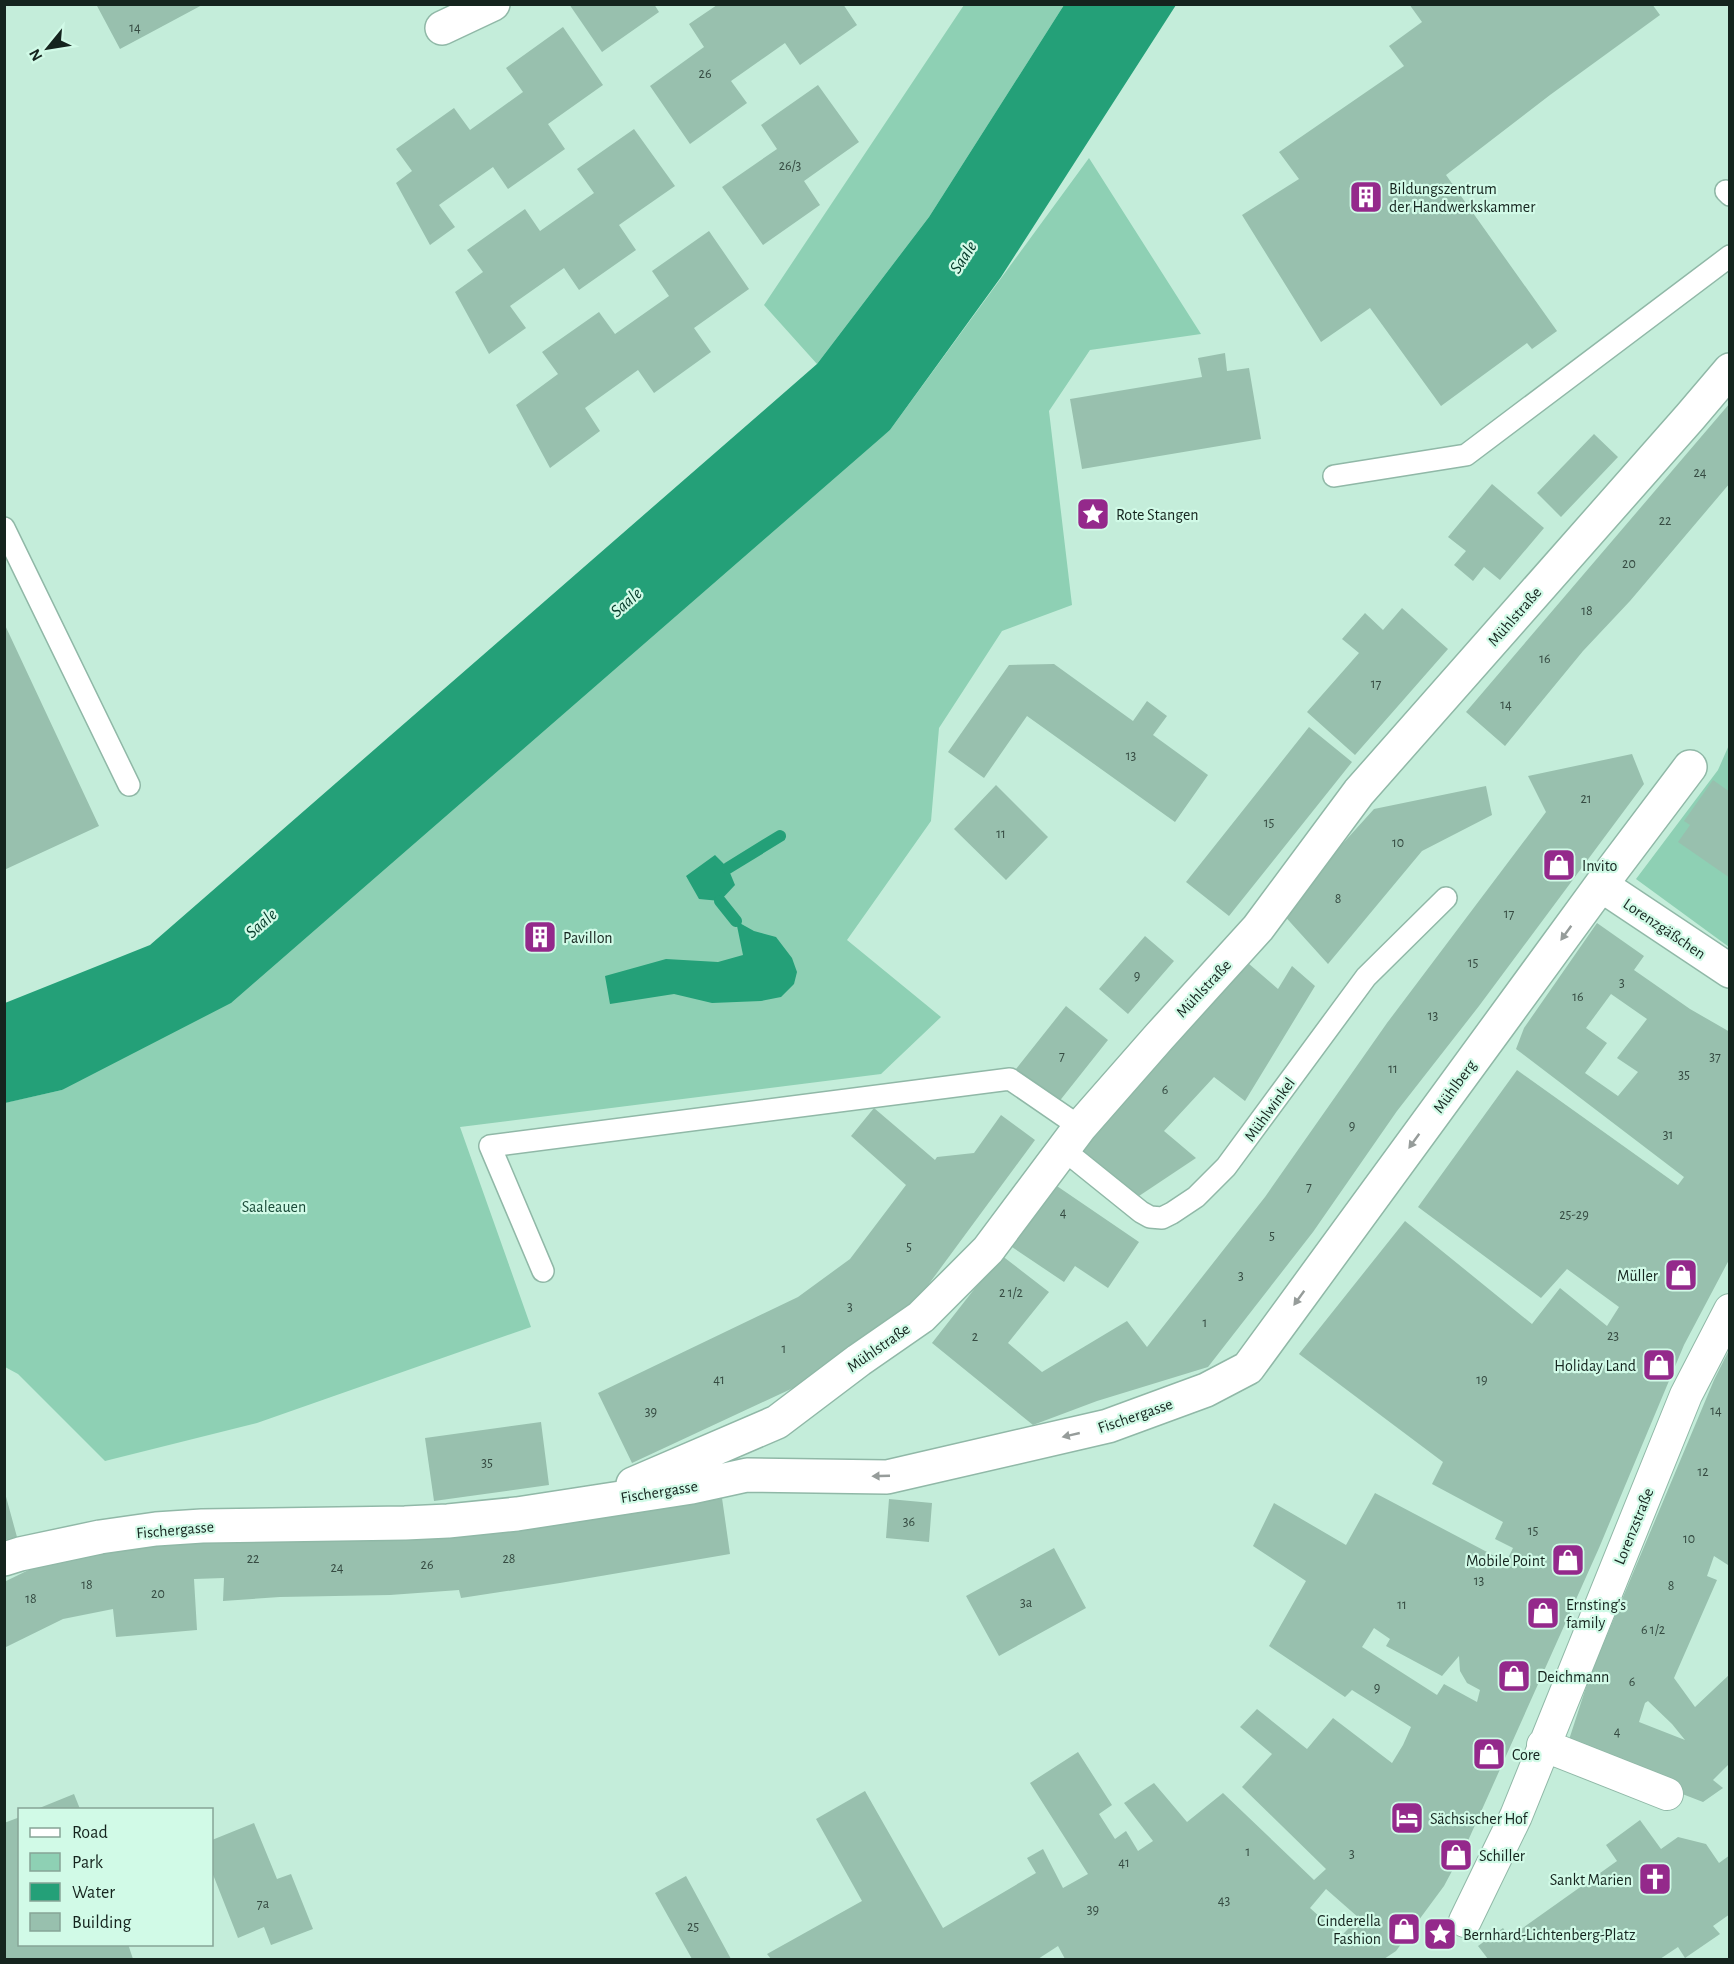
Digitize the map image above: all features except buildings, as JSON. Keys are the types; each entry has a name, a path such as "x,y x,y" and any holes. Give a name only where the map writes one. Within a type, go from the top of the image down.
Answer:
{"street":[{"path":"442,28 493,4"},
{"name":"Mühlstraße","path":"592,1501 777,1422 921,1317 988,1250 1072,1138 1159,1036 1258,928 1359,792 1730,370"},
{"name":"Mühlberg","path":"1206,1390 1248,1368 1690,767"},
{"name":"Lorenzgäßchen","path":"1601,885 1730,971"},
{"name":"Lorenzstraße","path":"1465,1921 1516,1816 1686,1395 1730,1310"},
{"name":"Fischergasse","path":"4,1559 100,1537 156,1529 448,1521 518,1514 692,1487 747,1475 887,1477 1108,1426 1206,1390"},
{"name":"Fischergasse","path":"4,1575 100,1537"},
{"path":"1543,1745 1667,1794"}],"lane":[{"path":"1334,476 1466,455 1730,256"},
{"path":"4,528 129,784"},
{"name":"Mühlwinkel","path":"543,1271 489,1146 1010,1079 1072,1138 1141,1212 1150,1217 1162,1218 1196,1197 1226,1167 1366,977 1446,898"}],"green space":[{"path":"964,5 1064,5 929,217 817,364 764,305"},
{"name":"Saaleauen","path":"1089,158 1201,334 1090,350 1049,411 1072,605 1002,631 939,728 931,821 847,940 941,1017 881,1074 460,1127 531,1327 257,1423 105,1461 18,1374 5,1367 4,1103 62,1090 890,430"},
{"path":"1729,745 1729,947 1636,879 1718,770"}],"water":[{"name":"Saale","path":"1064,5 1176,5 1001,277 890,430 231,1003 62,1090 5,1103 5,1003 150,945 817,364 929,217"},
{"path":"715,855 728,868 735,885 720,901 699,899 686,876"},
{"path":"736,921 754,931 776,937 792,958 797,972 794,984 781,997 761,1001 712,1003 674,994 610,1004 605,976 666,959 718,962 743,955"}],"waterway":[{"path":"728,868 780,836"},
{"path":"720,901 736,921"}],"place":[{"name":"Bildungszentrum der Handwerkskammer","path":"1366,197"},
{"name":"Rote Stangen","path":"1093,514"},
{"name":"Invito","path":"1559,865"},
{"name":"Pavillon","path":"540,937"},
{"name":"Müller","path":"1681,1275"},
{"name":"Holiday Land","path":"1659,1365"},
{"name":"Mobile Point","path":"1568,1560"},
{"name":"Ernsting's family","path":"1543,1613"},
{"name":"Deichmann","path":"1514,1676"},
{"name":"Core","path":"1489,1754"},
{"name":"Sächsischer Hof","path":"1407,1818"},
{"name":"Schiller","path":"1456,1855"},
{"name":"Sankt Marien","path":"1655,1879"},
{"name":"Cinderella Fashion","path":"1404,1929"},
{"name":"Bernhard-Lichtenberg-Platz","path":"1440,1934"}]}
